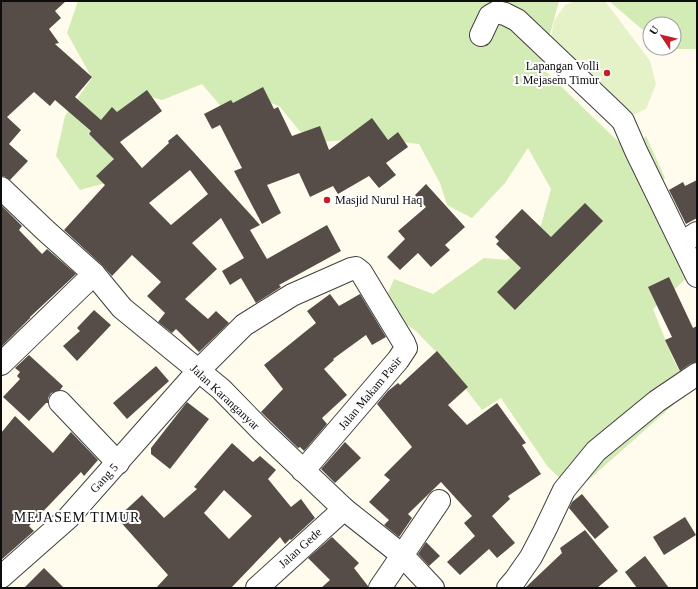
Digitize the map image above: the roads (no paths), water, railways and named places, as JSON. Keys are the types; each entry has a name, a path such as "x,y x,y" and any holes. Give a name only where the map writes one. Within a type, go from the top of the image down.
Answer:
{"street":[{"path":"481,35 490,16 497,12 517,20 620,118 636,151 689,238 697,276"},
{"name":"Jalan Karanganyar","path":"1,188 94,274 122,308 163,343 199,370 344,509 402,555 433,588"},
{"name":"Jalan Makam Pasir","path":"199,370 244,325 292,295 351,268 356,268 359,270 406,348 398,360 303,471"},
{"path":"1,364 94,274"},
{"name":"Gang 5","path":"1,577 68,518 199,370"},
{"path":"508,588 531,557 564,490 596,452 657,401 697,374"},
{"path":"60,402 118,463"},
{"path":"380,588 439,501"},
{"name":"Jalan Gede","path":"257,588 344,509"}],"place":[{"name":"Lapangan Volli 1 Mejasem Timur","path":"607,73"},
{"name":"Masjid Nurul Haq","path":"327,200"}],"district":[{"name":"MEJASEM TIMUR","path":"77,517"}]}
